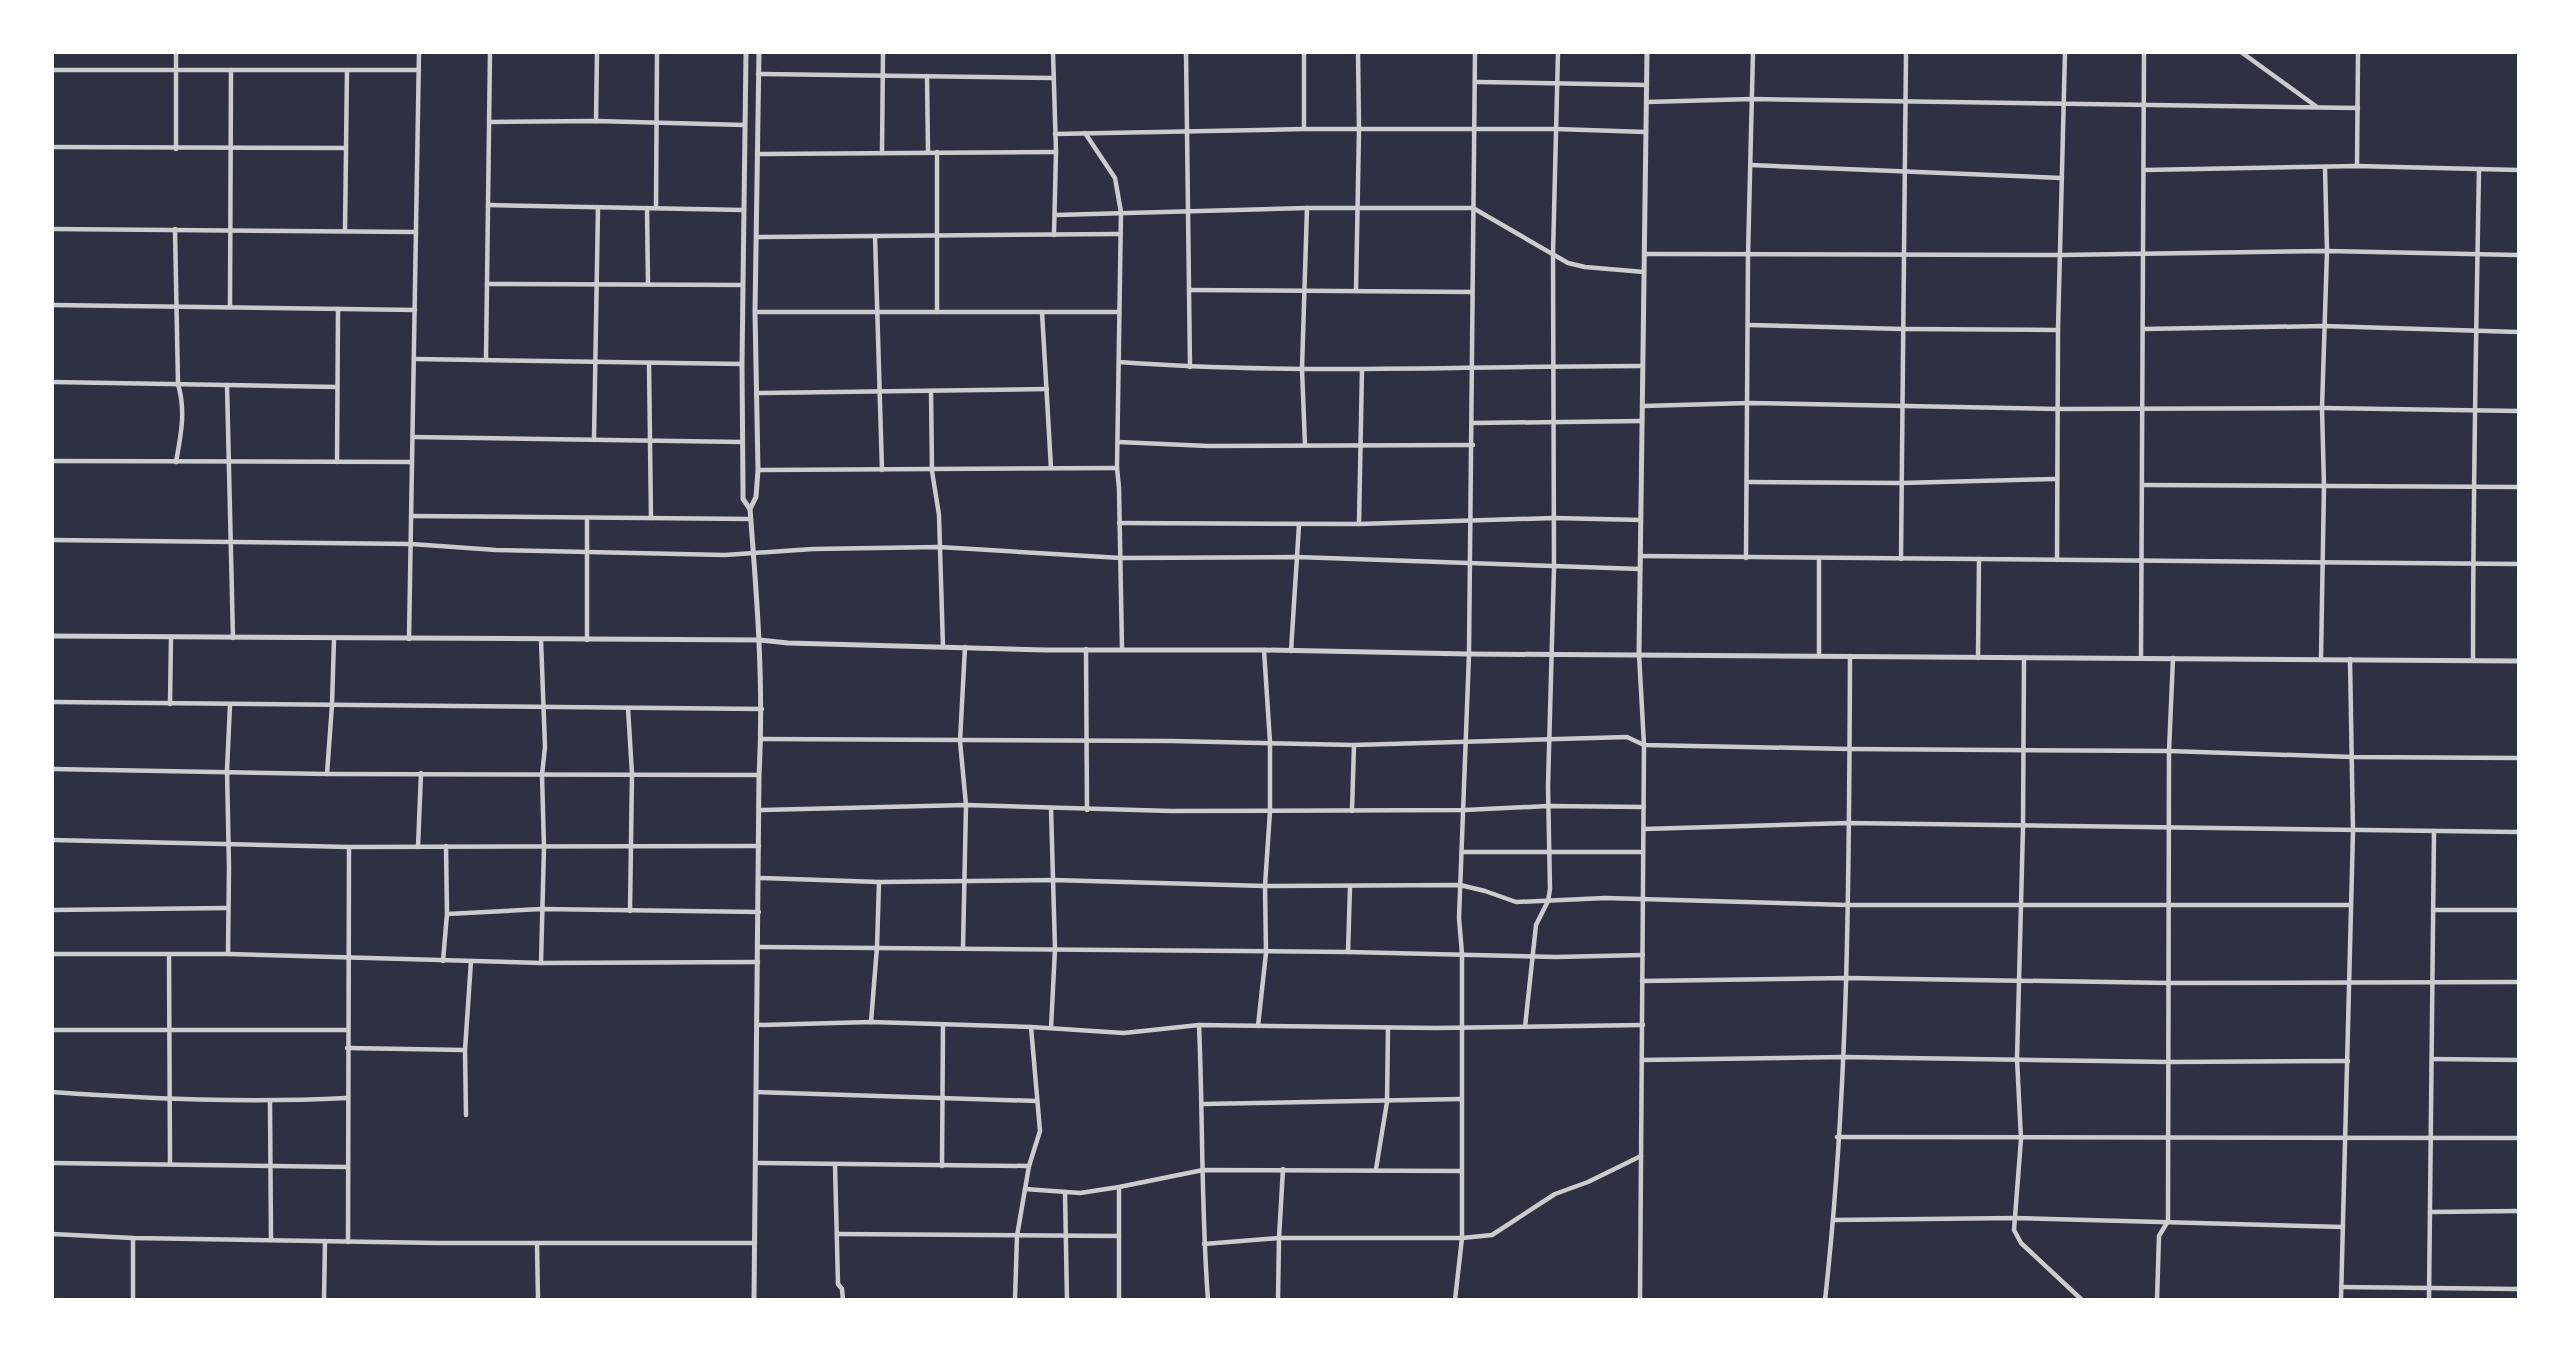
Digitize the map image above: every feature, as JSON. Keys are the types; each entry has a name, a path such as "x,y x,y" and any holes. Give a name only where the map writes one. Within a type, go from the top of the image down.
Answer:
{"street":[{"path":"176,52 176,149"},
{"path":"409,639 419,52"},
{"path":"486,360 490,52"},
{"path":"596,121 597,52"},
{"path":"656,208 657,52"},
{"path":"746,52 742,442 743,499 750,509"},
{"path":"754,1299 759,775 762,709 760,640 750,509 756,497 758,470 755,312 759,52"},
{"path":"882,153 883,52"},
{"path":"1053,52 1056,152 1054,235"},
{"path":"1186,52 1190,367"},
{"path":"1304,52 1304,129"},
{"path":"1356,290 1358,52"},
{"path":"1455,1299 1462,1238 1460,885 1465,810 1469,654 1476,52"},
{"path":"1525,1027 1536,926 1548,900 1550,889 1548,806 1554,568 1553,254 1558,52"},
{"path":"1640,1299 1644,745 1639,654 1647,52"},
{"path":"1746,558 1749,403 1748,255 1753,52"},
{"path":"1901,559 1906,52"},
{"path":"2057,560 2058,330 2065,52"},
{"path":"2141,658 2144,52"},
{"path":"2241,52 2317,107"},
{"path":"2357,166 2358,52"},
{"path":"52,70 419,70"},
{"path":"230,307 231,70"},
{"path":"345,231 347,70"},
{"path":"758,74 1052,78"},
{"path":"927,76 928,152"},
{"path":"1477,82 1647,85"},
{"path":"1647,102 1752,99 1904,103 2144,103 2358,108"},
{"path":"489,122 596,121 744,125"},
{"path":"1055,134 1304,129 1556,129 1646,132"},
{"path":"1085,133 1115,178 1120,212 1117,468 1122,649"},
{"path":"52,147 345,148"},
{"path":"937,312 938,152"},
{"path":"757,154 1056,152"},
{"path":"1751,165 2061,178"},
{"path":"2144,170 2357,166 2518,170"},
{"path":"2321,658 2324,486 2322,408 2327,250 2325,168"},
{"path":"2473,661 2473,485 2477,411 2479,169"},
{"path":"488,205 744,210"},
{"path":"594,440 598,207"},
{"path":"648,208 648,284"},
{"path":"1056,215 1306,208 1473,208 1576,266 1644,272"},
{"path":"1305,445 1302,369 1306,208"},
{"path":"52,229 416,232"},
{"path":"175,229 178,384 183,407 176,462"},
{"path":"756,237 1119,234"},
{"path":"875,236 882,470"},
{"path":"1645,254 2060,255 2327,250 2518,255"},
{"path":"487,284 742,285"},
{"path":"1189,290 1472,292"},
{"path":"52,305 415,310"},
{"path":"337,462 338,309"},
{"path":"755,312 1119,312"},
{"path":"1042,312 1051,468"},
{"path":"1749,325 2058,330"},
{"path":"2144,329 2324,326 2518,332"},
{"path":"414,359 742,364"},
{"path":"1119,362 1190,367 1302,369 1643,366"},
{"path":"649,363 651,518"},
{"path":"1359,525 1362,369"},
{"path":"52,382 337,387"},
{"path":"227,385 233,638"},
{"path":"756,393 1047,389"},
{"path":"931,391 932,471 939,515 943,647"},
{"path":"1643,406 1749,403 2058,410 2322,408 2518,411"},
{"path":"1473,423 1642,421"},
{"path":"413,437 742,442"},
{"path":"1118,442 1208,446 1473,445"},
{"path":"52,461 412,462"},
{"path":"758,470 932,471 1117,468"},
{"path":"1747,482 1901,483 2056,478"},
{"path":"2143,485 2518,487"},
{"path":"411,516 750,519"},
{"path":"587,518 587,640"},
{"path":"1119,524 1359,525 1554,518 1641,520"},
{"path":"1291,651 1299,525"},
{"path":"52,540 411,544 496,550 752,554 813,549 939,548 1121,558 1297,557 1554,568 1640,569"},
{"path":"1641,556 1819,560 1980,559 2518,564"},
{"path":"1978,658 1980,559"},
{"path":"1819,560 1819,656"},
{"path":"52,636 760,640 811,644 1046,651 1122,649 1469,654 2518,661"},
{"path":"170,704 171,637"},
{"path":"327,774 332,705 333,639"},
{"path":"541,640 545,705 545,755 542,775 544,847 541,963"},
{"path":"963,948 962,882 966,805 960,741 965,647"},
{"path":"1086,649 1087,810"},
{"path":"1258,1026 1266,953 1265,886 1270,811 1270,742 1264,650"},
{"path":"1825,1299 1834,1220 1837,1137 1844,1057 1847,978 1850,656"},
{"path":"2024,658 2023,827 2017,1059 2021,1139 2014,1230 2021,1244 2082,1299"},
{"path":"2157,1299 2159,1236 2168,1221 2169,751 2173,658"},
{"path":"2341,1299 2353,831 2350,659"},
{"path":"52,702 230,705 545,705 762,709"},
{"path":"228,954 227,770 230,705"},
{"path":"628,708 633,847 630,911"},
{"path":"761,739 1088,740 1354,745 1627,737 1644,745 2169,751 2353,757 2518,758"},
{"path":"1352,811 1354,745"},
{"path":"52,769 227,770 327,774 759,775"},
{"path":"418,847 420,773"},
{"path":"759,810 966,805 1087,810 1270,811 1465,810 1548,806 1644,807"},
{"path":"1050,808 1055,949 1051,1028"},
{"path":"1644,829 1848,823 2518,832"},
{"path":"2429,1299 2434,831"},
{"path":"52,840 350,847 759,846"},
{"path":"443,961 447,914 446,846"},
{"path":"348,1242 347,1048 350,847"},
{"path":"1462,852 1643,852"},
{"path":"759,878 879,882 1053,880 1350,887 1460,885 1485,891 1512,902 1643,899 1847,905 2350,905"},
{"path":"871,1022 879,882"},
{"path":"1348,952 1350,887"},
{"path":"52,910 227,908"},
{"path":"447,914 541,909 759,912"},
{"path":"2434,910 2518,910"},
{"path":"759,947 1348,952 1532,956 1643,955"},
{"path":"52,954 228,954 541,963 758,962"},
{"path":"170,955 170,1164"},
{"path":"466,1115 465,1050 471,961"},
{"path":"1642,981 1847,978 2170,983 2518,982"},
{"path":"758,1025 871,1022 1031,1027 1124,1034 1199,1025 1388,1028 1643,1025"},
{"path":"942,1166 944,1024"},
{"path":"1199,1025 1204,1244 1208,1299"},
{"path":"1015,1299 1017,1236 1029,1166 1040,1131 1031,1027"},
{"path":"1376,1169 1387,1102 1388,1028"},
{"path":"52,1030 348,1030"},
{"path":"347,1048 465,1050"},
{"path":"1642,1060 1844,1057 2169,1062 2348,1061"},
{"path":"2432,1059 2518,1060"},
{"path":"52,1092 171,1100 270,1102 347,1098"},
{"path":"757,1092 1037,1101"},
{"path":"1202,1104 1460,1099"},
{"path":"270,1102 271,1240"},
{"path":"1837,1137 2518,1138"},
{"path":"1204,1244 1279,1238 1462,1238 1497,1233 1555,1194 1588,1182 1641,1156"},
{"path":"52,1163 347,1167"},
{"path":"757,1163 1029,1166"},
{"path":"835,1165 838,1284 842,1289 843,1299"},
{"path":"1278,1299 1283,1169"},
{"path":"1025,1189 1065,1192 1119,1187 1203,1170 1460,1171"},
{"path":"1119,1187 1119,1299"},
{"path":"1065,1192 1067,1299"},
{"path":"2430,1212 2518,1211"},
{"path":"1834,1220 2015,1218 2343,1227"},
{"path":"52,1233 133,1238 348,1242 755,1243"},
{"path":"837,1234 1119,1236"},
{"path":"133,1238 133,1299"},
{"path":"324,1299 325,1240"},
{"path":"537,1243 538,1299"},
{"path":"2341,1287 2518,1289"}]}
